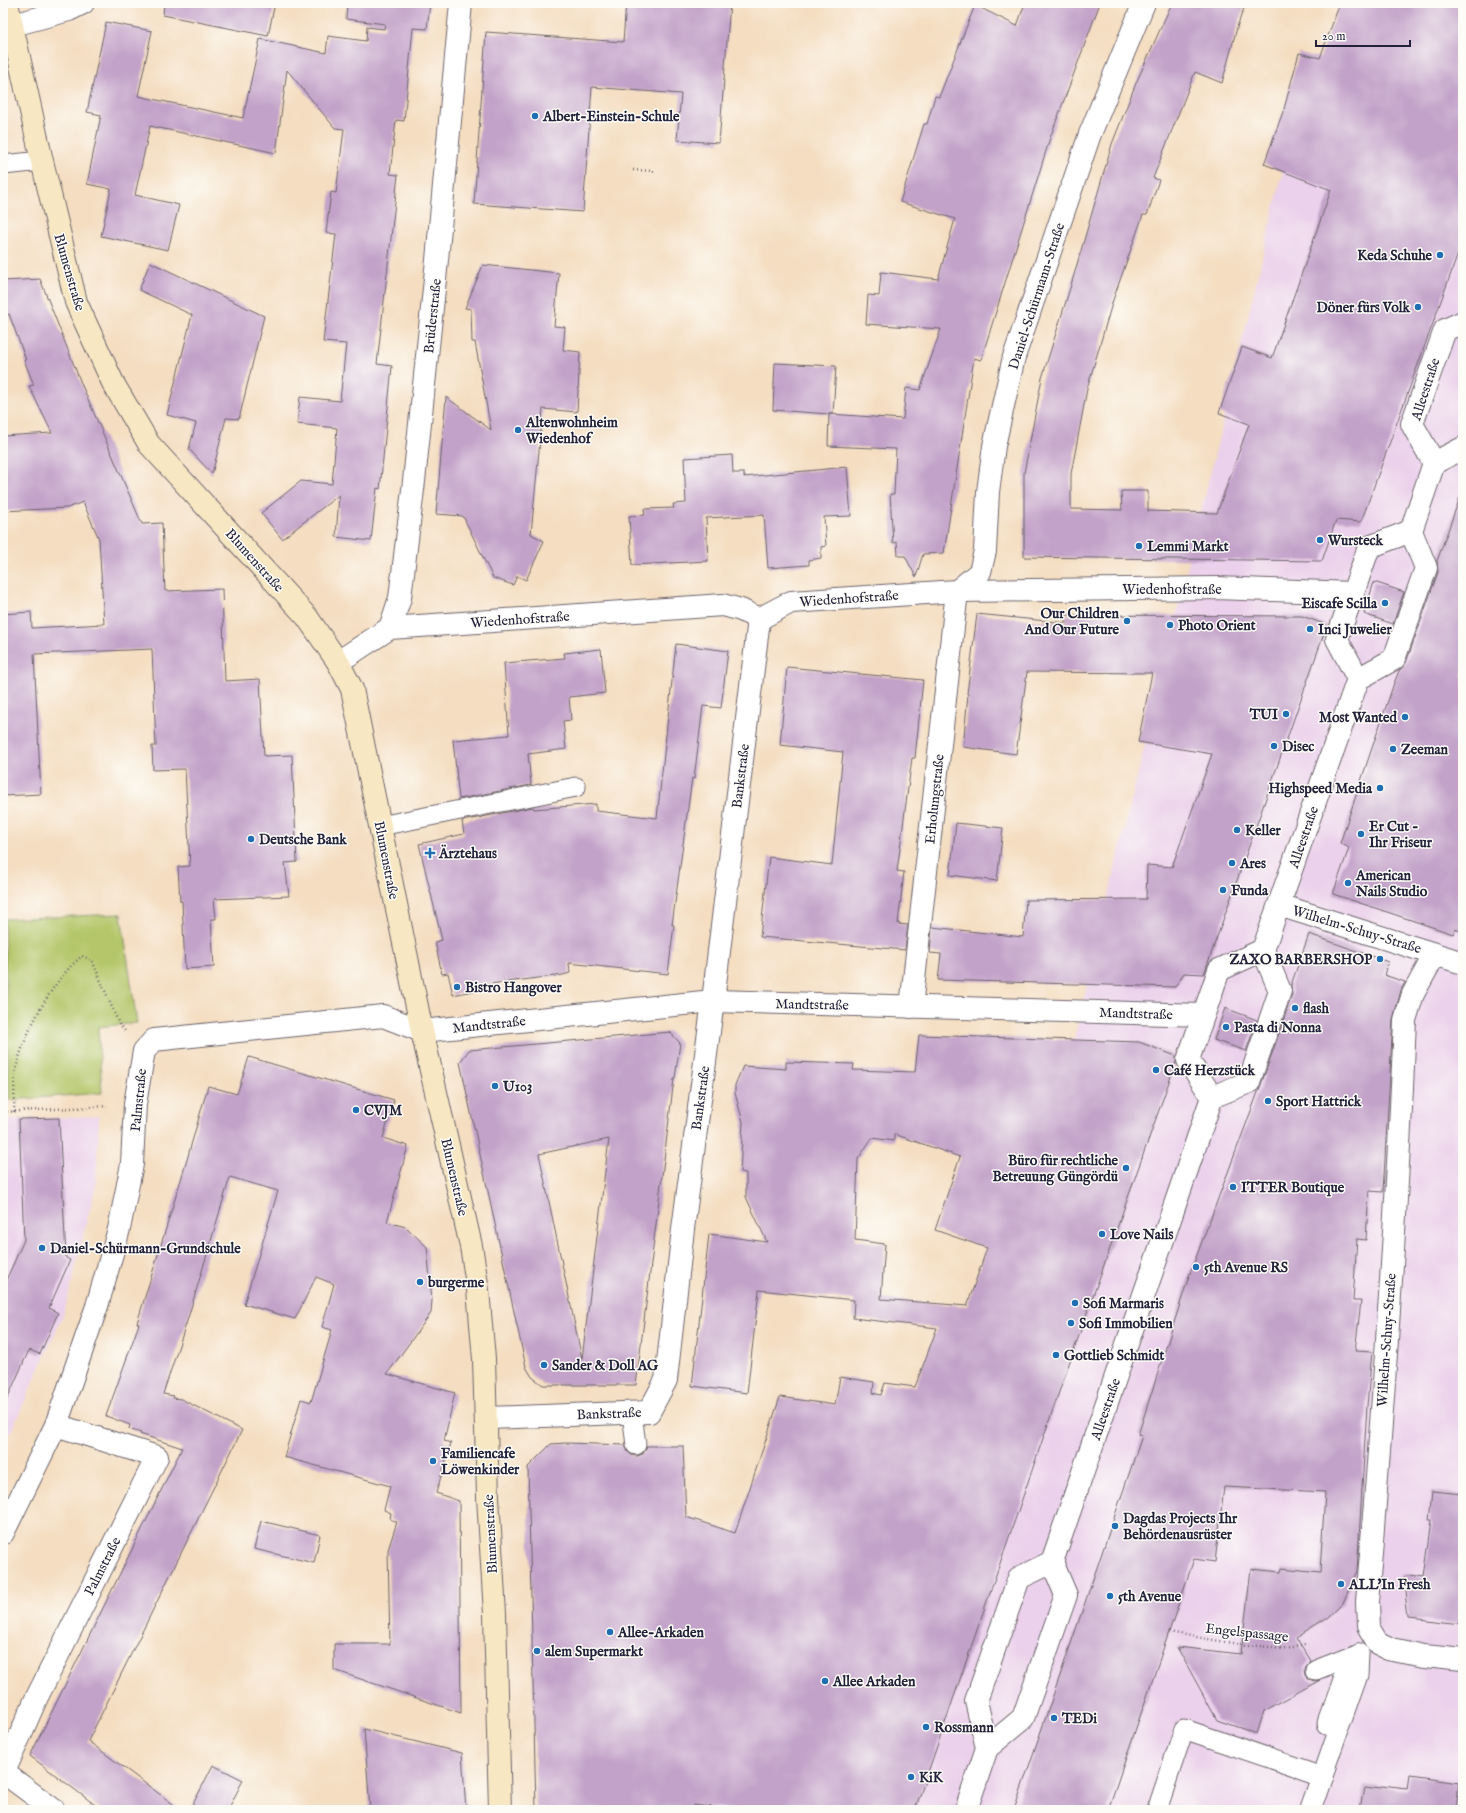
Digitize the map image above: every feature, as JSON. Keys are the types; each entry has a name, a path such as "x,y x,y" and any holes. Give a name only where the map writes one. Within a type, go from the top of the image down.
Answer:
{"street":[{"name":"Blumenstraße","path":"7,3 42,161 76,302 113,383 149,444 307,617 338,662 352,690 422,1031 471,1246 478,1290 484,1358 487,1418 488,1498 495,1614 500,1810"},
{"path":"13,25 69,10 83,3"},
{"name":"Brüderstraße","path":"390,628 400,598 414,481 437,260 461,3"},
{"name":"Daniel-Schürmann-Straße","path":"957,591 980,572 985,551 988,492 994,446 1014,357 1090,134 1144,3"},
{"name":"Alleestraße","path":"1434,463 1412,424 1445,330 1463,322"},
{"path":"1411,531 1369,547 1337,639 1358,679 1394,659 1426,568 1411,531 1434,463 1463,448"},
{"name":"Wiedenhofstraße","path":"338,662 390,628 723,605 741,610 759,619 791,602 957,591 1216,588 1353,593"},
{"name":"Erholungstraße","path":"911,1006 957,591"},
{"name":"Bankstraße","path":"487,1418 640,1412 666,1380 683,1229 713,1001 759,619"},
{"name":"Alleestraße","path":"1263,950 1358,679"},
{"name":"Wilhelm-Schuy-Straße","path":"1279,905 1463,963"},
{"path":"1263,950 1280,991 1260,1052 1249,1082 1212,1097 1188,1060 1203,1015 1219,970 1263,950"},
{"name":"Wilhelm-Schuy-Straße","path":"1368,1648 1366,1602 1380,1433 1396,1196 1405,1020 1428,952"},
{"name":"Mandtstraße","path":"422,1031 713,1001 1203,1015"},
{"name":"Palmstraße","path":"3,1533 56,1425 97,1306 119,1229 132,1164 135,1104 144,1051 154,1040 383,1016 422,1031"},
{"name":"Alleestraße","path":"1052,1562 1212,1097"},
{"name":"Palmstraße","path":"4,1772 36,1699 157,1457 56,1425"},
{"path":"966,1810 987,1748 1023,1718 1066,1594 1052,1562 1019,1578 976,1702 987,1748"},
{"path":"1368,1648 1391,1649 1424,1656 1463,1660"},
{"path":"4,1772 54,1810"}],"lane":[{"path":"3,165 42,161"},
{"path":"380,826 576,787"},
{"path":"636,1445 640,1412"},
{"path":"1316,1670 1368,1648"},
{"path":"1310,1810 1316,1774 1368,1648"},
{"path":"1157,1810 1184,1729 1316,1774"}],"path":[{"path":"633,170 657,171"},
{"path":"14,1112 16,1069 26,1041 52,989 74,962 82,956 92,960 119,1024 144,1051"},
{"path":"3,1112 135,1104"},
{"name":"Engelspassage","path":"1169,1632 1259,1646 1298,1647 1312,1643"}],"shaded area":[{"path":"1463,3 1463,1793 1461,1810 560,1810 904,1546 1068,1064 1287,155"},
{"name":"Daniel-Schürmann-Grundschule","path":"99,1116 96,1184 64,1313 3,1450 3,1120"}],"green space":[{"path":"121,914 137,1023 98,1027 102,1093 9,1100 4,919"}],"building":[{"path":"164,3 275,3 268,36 163,15"},
{"path":"347,3 430,3 427,29 413,28 404,121 396,120 390,174 398,175 377,364 392,366 380,489 377,488 371,541 336,537 339,495 282,539 261,513 301,481 332,484 337,428 297,424 300,397 340,401 346,344 323,342 336,234 326,233 331,192 336,193 344,129 335,128 287,70 276,153 150,126 135,195 179,205 168,250 101,236 111,189 87,184 101,115 87,112 106,22 152,31 138,96 243,118 260,39 326,53 328,36 366,41 367,27 384,29 385,24 346,19"},
{"name":"Albert-Einstein-Schule","path":"626,3 730,3 719,143 677,140 681,94 592,87 583,212 474,204 486,32 623,42"},
{"path":"1025,3 1100,3 1050,138 981,360 974,358 944,553 923,554 916,577 905,556 898,556 897,542 893,543 890,494 894,494 896,449 828,446 829,414 903,419 906,388 920,390 941,329 866,324 868,295 879,296 881,272 938,279 955,219 900,202 924,124 927,124 935,96 939,97 975,5 1017,26"},
{"path":"1172,3 1246,3 1238,24 1222,83 1195,72 1153,178 1159,180 1147,215 1143,215 1113,300 1087,389 1071,474 1071,509 1122,510 1121,491 1148,491 1148,511 1217,513 1249,424 1219,413 1242,347 1272,358 1331,190 1264,164 1284,109 1299,53 1320,58 1340,3 1463,3 1463,240 1361,522 1336,520 1322,561 1024,557 1024,473 1042,378 1112,144 1136,83"},
{"path":"150,262 264,316 239,419 226,418 212,474 189,449 196,423 167,415 192,315 139,290"},
{"name":"Altenwohnheim Wiedenhof","path":"483,265 559,273 554,326 565,327 563,350 580,352 577,412 543,409 531,534 544,541 526,580 517,576 513,585 493,578 463,516 436,514 446,397 491,430 475,342 472,342 471,309 465,308"},
{"path":"40,279 81,383 142,524 162,523 165,591 222,589 225,681 260,679 264,756 292,755 297,862 285,863 289,896 214,899 216,919 211,919 214,967 185,969 182,901 180,901 178,867 190,866 185,769 153,770 152,746 156,746 152,649 34,654 41,794 3,796 3,614 31,612 32,628 104,624 99,539 83,502 67,508 3,511 3,436 52,433 29,386 34,385 9,314 3,316 3,281"},
{"path":"775,363 836,366 833,414 773,410"},
{"path":"732,455 733,473 744,473 744,477 847,467 851,516 824,517 826,546 821,547 821,558 809,560 809,565 768,568 764,515 706,518 708,561 632,565 629,516 645,515 644,509 674,508 673,504 686,503 684,458"},
{"path":"1460,497 1463,498 1463,932 1455,929 1453,934 1333,894 1349,848 1340,843 1394,683 1399,671 1406,663 1438,572 1437,561"},
{"name":"Eiscafe Scilla","path":"1374,582 1404,592 1393,624 1364,614"},
{"path":"977,614 1066,623 1066,615 1302,616 1327,625 1204,974 1184,973 1175,987 938,980 941,954 930,953 932,927 1023,937 1026,900 1146,899 1147,865 1172,867 1212,754 1138,742 1152,673 1027,672 1016,754 963,747 967,694"},
{"path":"676,644 728,651 721,708 703,706 694,779 692,778 672,925 674,925 668,974 569,963 570,973 563,975 482,985 483,989 453,995 448,973 442,974 435,942 442,940 419,844 464,834 462,821 533,807 534,809 596,804 596,811 657,818"},
{"path":"601,649 605,693 569,697 571,720 563,721 566,749 528,754 531,785 459,799 453,740 509,735 504,663 565,658 564,653"},
{"path":"787,667 923,680 915,758 912,758 897,871 904,872 898,924 908,925 905,950 760,937 769,857 832,865 843,752 780,745"},
{"path":"956,823 1003,828 997,881 950,875"},
{"path":"1309,934 1388,962 1384,975 1405,982 1401,990 1393,1019 1383,1192 1369,1191 1366,1240 1357,1239 1353,1301 1361,1301 1355,1351 1372,1352 1367,1406 1357,1571 1343,1603 1328,1618 1296,1638 1310,1661 1305,1668 1306,1674 1309,1679 1314,1681 1320,1680 1264,1711 1257,1734 1217,1720 1177,1647 1241,1654 1251,1569 1281,1572 1282,1568 1320,1572 1325,1492 1224,1487 1215,1562 1194,1559 1108,1810 1014,1810 1142,1436 1138,1435 1189,1276 1266,1071 1292,995 1291,985"},
{"path":"1225,1008 1257,1020 1246,1051 1214,1040"},
{"path":"670,1032 680,1043 674,1079 636,1385 543,1385 532,1377 526,1367 460,1062 469,1050","holes":["609,1139 582,1359 539,1154"]},
{"path":"919,1035 1139,1042 1176,1056 1176,1062 1059,1392 915,1810 731,1810 693,1805 694,1810 536,1810 528,1467 551,1444 566,1443 625,1445 628,1452 637,1456 643,1454 647,1446 683,1446 686,1517 735,1533 780,1397 835,1405 840,1377 874,1382 873,1393 881,1395 885,1383 915,1387 937,1328 853,1318 854,1300 759,1290 747,1393 692,1386 709,1234 767,1242 746,1197 746,1173 740,1172 743,1122 735,1093 735,1085 743,1066 786,1069 786,1062 854,1064 853,1070 915,1072","holes":["894,1134 960,1157 935,1230 987,1248 967,1306 881,1299 885,1244 855,1240 858,1159 872,1138 894,1141"]},
{"path":"249,1057 394,1100 383,1138 408,1146 387,1222 406,1227 427,1247 432,1300 431,1313 387,1374 455,1393 444,1441 451,1443 436,1493 459,1501 461,1713 334,1670 334,1644 390,1644 388,1550 397,1522 390,1519 391,1513 384,1510 390,1486 284,1457 301,1399 311,1402 332,1330 322,1327 334,1284 316,1277 295,1319 244,1304 278,1191 230,1177 188,1318 163,1394 181,1399 242,1430 88,1741 181,1810 102,1810 30,1756 182,1448 140,1434 141,1433 129,1429 130,1425 106,1416 139,1324 137,1323 208,1086 237,1094"},
{"path":"59,1118 66,1258 70,1260 49,1308 58,1313 40,1354 29,1350 3,1408 3,1287 24,1240 19,1119"},
{"path":"1432,1491 1463,1494 1463,1624 1409,1618 1404,1574 1424,1577 1432,1521 1429,1521"},
{"path":"261,1521 320,1535 314,1563 254,1549"},
{"path":"364,1729 462,1753 466,1810 370,1810"},
{"path":"213,1765 243,1780 228,1810 190,1810"},
{"path":"1409,1776 1459,1783 1456,1810 1360,1810 1364,1785 1407,1790"}],"place":[{"name":"Albert-Einstein-Schule","path":"535,116"},
{"name":"Keda Schuhe","path":"1440,255"},
{"name":"Döner fürs Volk","path":"1418,307"},
{"name":"Altenwohnheim Wiedenhof","path":"518,430"},
{"name":"Wursteck","path":"1320,540"},
{"name":"Lemmi Markt","path":"1139,546"},
{"name":"Eiscafe Scilla","path":"1385,603"},
{"name":"Our Children And Our Future","path":"1127,621"},
{"name":"Photo Orient","path":"1170,625"},
{"name":"Inci Juwelier","path":"1310,629"},
{"name":"TUI","path":"1286,714"},
{"name":"Most Wanted","path":"1405,717"},
{"name":"Disec","path":"1274,746"},
{"name":"Zeeman","path":"1393,749"},
{"name":"Highspeed Media","path":"1380,788"},
{"name":"Keller","path":"1237,830"},
{"name":"Er Cut - Ihr Friseur","path":"1361,834"},
{"name":"Deutsche Bank","path":"251,839"},
{"name":"Ärztehaus","path":"430,853"},
{"name":"Ares","path":"1232,863"},
{"name":"American Nails Studio","path":"1348,883"},
{"name":"Funda","path":"1223,890"},
{"name":"ZAXO BARBERSHOP","path":"1380,959"},
{"name":"Bistro Hangover","path":"457,987"},
{"name":"flash","path":"1295,1008"},
{"name":"Pasta di Nonna","path":"1226,1027"},
{"name":"Café Herzstück","path":"1156,1070"},
{"name":"U103","path":"495,1086"},
{"name":"Sport Hattrick","path":"1268,1101"},
{"name":"CVJM","path":"356,1110"},
{"name":"Büro für rechtliche Betreuung Güngördü","path":"1126,1168"},
{"name":"ITTER Boutique","path":"1233,1187"},
{"name":"Love Nails","path":"1102,1234"},
{"name":"Daniel-Schürmann-Grundschule","path":"42,1248"},
{"name":"5th Avenue RS","path":"1196,1267"},
{"name":"burgerme","path":"420,1282"},
{"name":"Sofi Marmaris","path":"1075,1303"},
{"name":"Sofi Immobilien","path":"1071,1323"},
{"name":"Gottlieb Schmidt","path":"1056,1355"},
{"name":"Sander & Doll AG","path":"544,1365"},
{"name":"Familiencafe Löwenkinder","path":"433,1461"},
{"name":"Dagdas Projects Ihr Behördenausrüster","path":"1115,1526"},
{"name":"ALL'In Fresh","path":"1341,1584"},
{"name":"5th Avenue","path":"1110,1596"},
{"name":"Allee-Arkaden","path":"610,1632"},
{"name":"alem Supermarkt","path":"537,1651"},
{"name":"Allee Arkaden","path":"825,1681"},
{"name":"TEDi","path":"1054,1718"},
{"name":"Rossmann","path":"926,1727"},
{"name":"KiK","path":"911,1777"}]}
